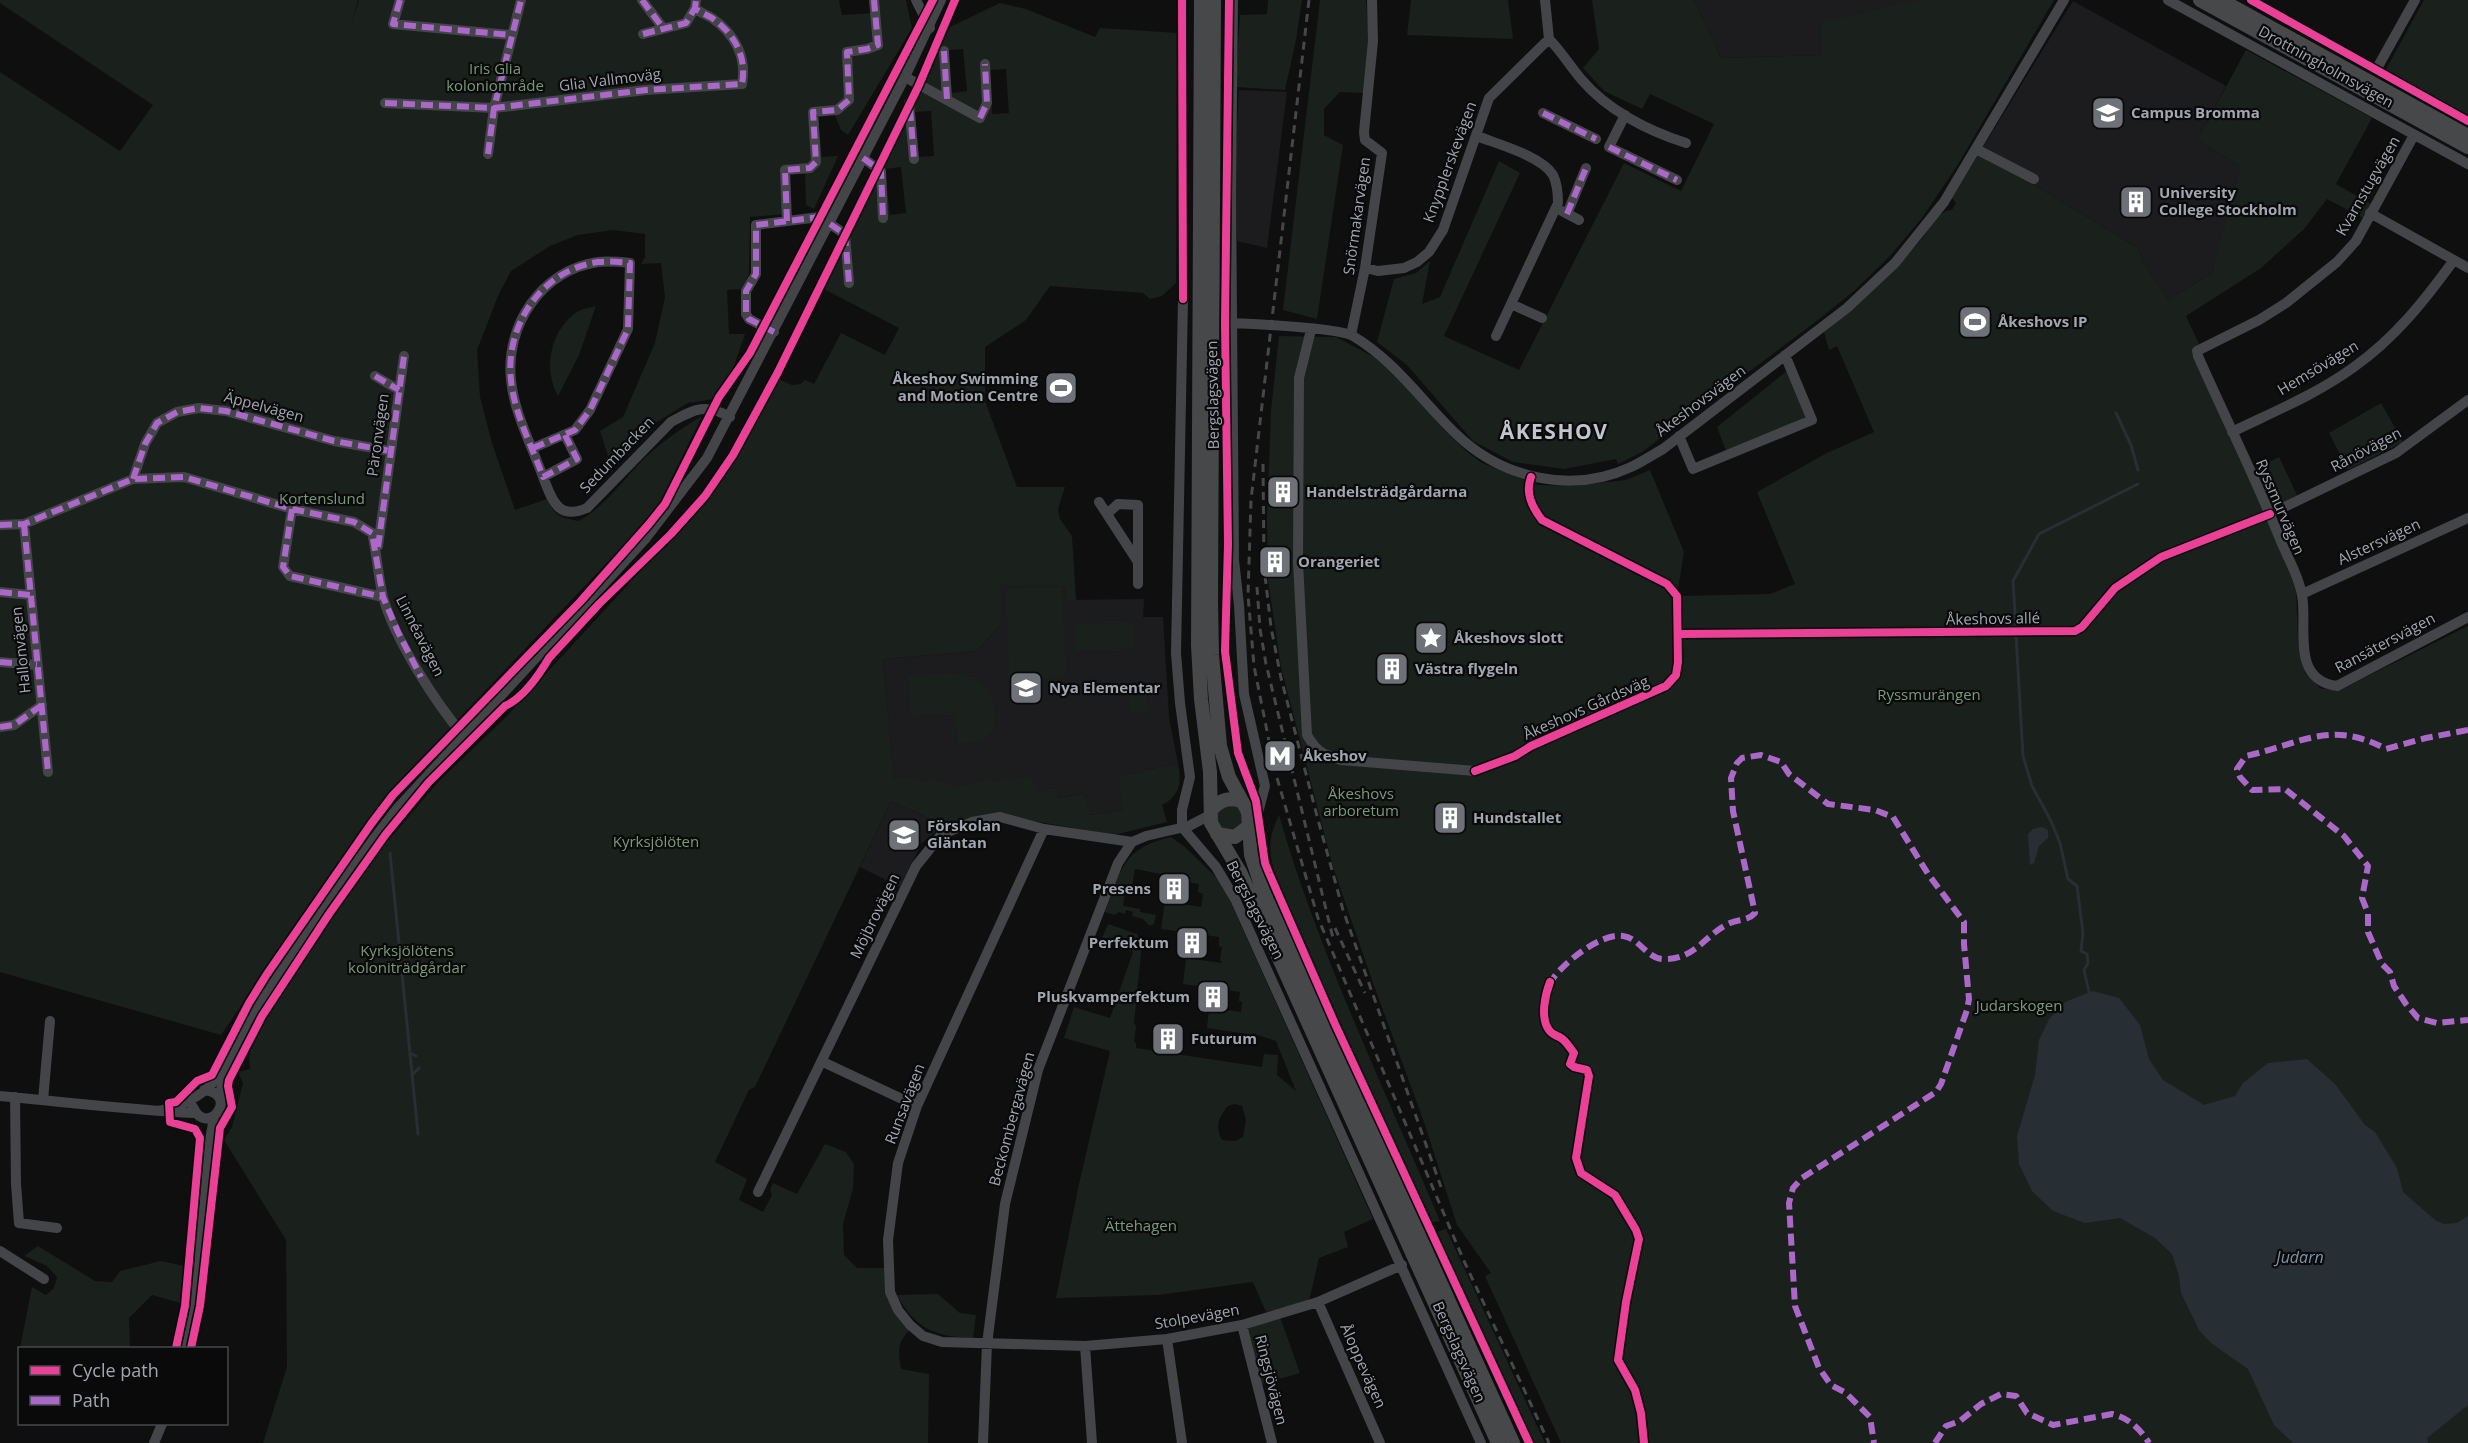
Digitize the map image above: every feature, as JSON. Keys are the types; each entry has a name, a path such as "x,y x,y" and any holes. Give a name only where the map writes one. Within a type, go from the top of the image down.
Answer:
{"main road":[{"name":"Bergslagsvägen","path":"1202,0 1198,645 1201,699 1210,772 1211,812 1216,832 1240,872 1498,1443"},
{"name":"Bergslagsvägen","path":"1214,0 1212,656 1220,746 1229,777 1243,803 1249,824 1251,855 1263,891 1513,1443"},
{"name":"Drottningholmsvägen","path":"2200,0 2468,147"},
{"name":"Drottningholmsvägen","path":"2221,0 2468,136"},
{"path":"1211,812 1217,803 1225,799 1243,803"},
{"name":"Bergslagsvägen","path":"1216,832 1235,837 1249,824"}],"street":[{"path":"400,0 393,24 511,35"},
{"path":"488,154 494,108 521,0"},
{"path":"642,0 663,28"},
{"path":"787,220 785,170 810,168 816,162 813,112 837,110 849,100 847,52 867,50 878,45 874,0"},
{"path":"916,0 930,28"},
{"path":"159,1111 179,1106 200,1093 213,1081 239,1034 364,850 396,810 646,538 707,458 830,224 930,28 941,0"},
{"name":"Bergslagsvägen","path":"1182,0 1183,298 1176,652 1190,777 1182,810 1185,826 1216,867 1235,900 1481,1443"},
{"name":"Bergslagsvägen","path":"1233,0 1234,560 1244,694 1265,786 1263,799"},
{"name":"Snörmakarvägen","path":"1351,335 1365,268 1382,153 1365,140 1364,132 1373,41 1372,0"},
{"path":"1545,0 1549,39 1595,94 1660,135 1686,143"},
{"name":"Åkeshovsvägen","path":"1232,323 1351,335 1387,360 1455,433 1480,455 1503,467 1531,477 1550,480 1582,479 1631,468 1663,449 1847,308 1895,263 1944,202 2064,0"},
{"name":"Drottningholmsvägen","path":"2168,0 2468,164"},
{"name":"Drottningholmsvägen","path":"2251,0 2376,70 2415,0"},
{"name":"Glia Vallmoväg","path":"385,103 494,108 646,90 742,84 745,67 738,48 728,32 696,4 686,23 643,34"},
{"name":"Knypplerskevägen","path":"1365,268 1378,271 1404,268 1417,262 1429,252 1443,230 1490,98 1549,39"},
{"path":"944,51 947,100"},
{"path":"905,77 980,118 987,104 985,64"},
{"path":"909,104 914,159"},
{"path":"1543,113 1596,139"},
{"path":"1625,115 1609,147 1677,180"},
{"name":"Kvarnstugvägen","path":"2197,351 2259,320 2320,278 2356,241 2414,135"},
{"path":"1477,136 1540,162 1552,174 1557,188 1558,203 1496,336"},
{"path":"1976,149 2034,179"},
{"path":"863,158 881,171 883,218"},
{"path":"1567,214 1586,168"},
{"path":"1556,207 1579,220"},
{"path":"2370,213 2468,268"},
{"path":"774,332 749,319 746,314 746,291 756,274 756,225 819,216"},
{"path":"830,224 845,234 849,283"},
{"name":"Hemsövägen","path":"2232,432 2310,394 2354,368 2394,335 2424,302 2454,260"},
{"name":"Sedumbacken","path":"532,448 565,435 583,422 628,329 630,262 597,262 573,270 547,285 526,308 512,343 511,381 532,448 554,504 565,512 576,513 586,508 671,422 688,413 714,408 730,417"},
{"path":"1511,304 1542,318"},
{"path":"1311,330 1299,378 1298,562 1307,735 1315,749 1322,754 1341,760 1475,771"},
{"name":"Ryssmurvägen","path":"2197,351 2270,514 2302,594 2304,647 2308,668 2316,679"},
{"path":"1679,436 1693,469 1812,420 1785,355"},
{"name":"Päronvägen","path":"377,553 405,356"},
{"path":"375,376 399,390"},
{"name":"Rånövägen","path":"2270,514 2396,453 2468,400"},
{"name":"Äppelvägen","path":"133,479 146,444 157,423 177,412 198,408 226,411 334,441 390,451"},
{"name":"Sedumbacken","path":"543,477 577,459 565,435"},
{"name":"Linnéavägen","path":"0,525 24,524 133,479 184,477 292,509 354,522 372,533 383,597 398,632 424,682 464,736"},
{"path":"1099,502 1138,562"},
{"path":"1107,514 1118,504 1138,505 1138,584"},
{"path":"292,509 283,567 290,576 383,597"},
{"name":"Alstersvägen","path":"2302,594 2468,518"},
{"name":"Hallonvägen","path":"24,524 48,772"},
{"path":"0,592 31,595"},
{"name":"Ransätersvägen","path":"2316,679 2324,684 2337,686 2468,617"},
{"path":"0,662 37,665"},
{"path":"0,727 14,725 42,705"},
{"path":"1243,803 1263,799"},
{"path":"1249,824 1263,799"},
{"path":"1132,842 1185,826 1211,812"},
{"name":"Möjbrovägen","path":"758,1192 916,866 941,835 972,822 1000,817 1044,829 1132,842"},
{"path":"1185,826 1216,832"},
{"name":"Runsavägen","path":"987,1344 942,1342 923,1336 903,1318 890,1292 888,1240 898,1163 917,1106 1044,829"},
{"name":"Beckombergavägen","path":"983,1443 987,1344 1005,1204 1038,1070 1118,863 1132,842"},
{"path":"184,1347 194,1301 208,1146 214,1117 220,1107 222,1084 245,1038 253,1015"},
{"path":"44,1100 50,1021"},
{"path":"823,1062 917,1106"},
{"path":"200,1093 214,1092 219,1099"},
{"path":"200,1093 193,1107 205,1129 208,1146"},
{"path":"0,1096 198,1115 207,1119 214,1117"},
{"path":"15,1097 16,1184 20,1223 57,1228"},
{"path":"0,1251 44,1279"},
{"name":"Stolpevägen","path":"987,1344 1085,1346 1167,1339 1242,1325 1318,1302 1402,1265"},
{"name":"Åloppevägen","path":"1318,1302 1380,1443"},
{"name":"Ringsjövägen","path":"1242,1325 1272,1443"},
{"path":"1167,1339 1182,1443"},
{"path":"1085,1346 1092,1443"},
{"path":"154,1443 162,1425"}],"shaded area":[{"path":"1694,0 1918,0 1823,55 1721,58"},
{"name":"Campus Bromma","path":"2073,1 2226,86 2197,140 2241,166 2241,170 2212,273 2168,300 2144,264 2138,248 1980,152"},
{"path":"1239,90 1287,92 1267,248 1237,241 1235,165"},
{"name":"Nya Elementar","path":"1000,585 1065,585 1066,600 1144,599 1143,617 1163,617 1169,717 1178,763 1119,777 1124,810 1089,815 1084,793 1057,798 895,793 883,659 977,651 1000,625"},
{"name":"Förskolan Gläntan","path":"891,801 944,825 921,844 900,887 860,867"}],"green space":[{"path":"0,0 358,0 352,23 359,0 839,0 842,15 873,13 875,0 906,0 912,28 848,135 841,130 834,113 818,115 822,157 838,156 814,209 806,205 805,172 789,172 789,214 750,217 749,273 743,289 727,290 729,334 745,334 734,366 714,399 688,403 647,428 626,453 609,459 600,431 623,417 655,343 665,297 661,263 641,264 645,257 645,234 613,230 578,235 550,246 511,271 498,296 477,350 480,397 492,443 515,510 547,499 559,515 579,521 604,502 654,450 702,416 656,511 386,795 221,1035 0,972 0,72 120,151 153,105 0,3"},
{"path":"1268,0 1302,0 1285,90 1236,87 1240,15 1267,14"},
{"path":"1320,0 1366,0 1369,40 1364,93 1340,92 1324,109 1324,135 1343,145 1317,319 1283,310"},
{"path":"1411,0 1508,0 1513,39 1407,35"},
{"path":"1592,0 1694,0 1721,58 1823,55 1821,22 1918,0 2054,0 1957,166 1922,218 1889,257 1854,291 1642,452 1618,464 1616,459 1564,469 1513,462 1473,441 1407,365 1377,342 1394,279 1416,273 1430,261 1422,304 1440,297 1499,161 1520,173 1444,336 1519,370 1624,163 1681,191 1714,124 1650,94 1642,109 1604,91 1583,68 1599,49"},
{"path":"2424,0 2468,0 2468,117 2385,71"},
{"name":"Kyrksjölöten","path":"1000,3 1026,9 1095,37 1100,28 1177,33 1176,283 1162,296 1150,299 1143,293 1050,286 1026,320 985,347 985,401 1017,487 1065,487 1058,509 1060,519 1072,536 1076,600 1066,600 1065,585 1000,585 1000,625 977,651 883,659 894,779 909,777 920,782 933,780 957,787 984,780 994,782 1030,776 1039,793 1055,789 1058,798 1084,793 1090,815 1123,810 1118,777 1178,763 1180,776 1176,793 1162,805 1167,822 1114,835 1004,816 983,817 944,825 891,801 755,1087 749,1090 715,1162 747,1179 739,1200 763,1212 772,1195 770,1190 773,1183 797,1194 825,1144 846,1152 854,1164 853,1189 843,1224 844,1255 857,1268 885,1268 910,1329 900,1348 901,1369 929,1374 928,1443 263,1443 287,1367 286,1240 224,1140 232,1127 243,1083 238,1072 250,1069 249,1056 253,1044 272,1007 369,863 439,781 506,717 673,536 731,452 774,377 792,385 801,384 805,380 814,384 841,333 885,355 899,328 822,288 950,27","holes":["963,49 967,91 952,93 948,50","1006,69 1009,113 992,114 990,70","931,111 934,156 919,157 915,112","901,167 906,213 890,215 885,169"]},
{"name":"Judarskogen","path":"2246,50 2372,118 2336,184 2371,204 2363,218 2327,199 2304,229 2261,268 2186,316 2199,344 2192,353 2268,520 2296,588 2298,642 2305,673 2320,688 2338,691 2468,626 2468,1443 1561,1443 1485,1276 1491,1273 1457,1225 1424,1122 1333,867 1281,667 1268,580 1267,519 1271,411 1279,336 1336,337 1374,357 1400,378 1447,433 1466,451 1482,463 1537,485 1572,486 1626,480 1650,470 1684,552 1677,596 1770,594 1795,584 1757,492 1827,453 1874,432 1837,346 1829,350 1824,332 1898,265 1939,216 1952,210 1956,203 1952,198 1980,152 2138,248 2144,264 2168,300 2212,273 2241,166 2197,140"},
{"path":"596,306 579,355 558,396 553,386 550,363 554,341 559,331 574,314"},
{"path":"1788,370 1807,417 1726,451 1717,427"},
{"path":"2381,403 2403,442 2348,470 2329,433"},
{"path":"2279,457 2297,495 2274,507 2270,505 2254,469"},
{"path":"1062,587 1066,677 1009,680 1006,588"},
{"path":"1133,622 1134,649 1076,651 1076,623"},
{"path":"952,673 977,680 991,696 995,713 993,730 986,737 971,743 958,744 955,713 910,716 908,675"},
{"path":"1146,683 1149,712 1130,714 1127,685"},
{"path":"1230,805 1239,809 1243,818 1239,827 1230,831 1221,827 1217,818 1221,809"},
{"path":"1279,815 1295,867 1333,969 1440,1221 1431,1223 1278,885 1270,842"},
{"name":"Ättehagen","path":"1171,837 1185,847 1222,883 1373,1219 1344,1232 1348,1247 1319,1258 1309,1301 1266,1312 1253,1282 1158,1295 1056,1298 1079,1184 1110,1051 1064,1038 1074,1007 1110,1018 1133,952 1101,941 1108,924 1137,934 1142,944 1134,1023 1136,1048 1262,1067 1264,1054 1278,1055 1277,1075 1296,1091 1276,1041 1261,1036 1207,1028 1209,1008 1241,1012 1240,992 1183,984 1186,958 1222,963 1220,960 1222,947 1219,946 1219,937 1161,929 1165,901 1201,907 1203,894 1198,892 1199,884 1161,878 1161,874 1135,869 1131,891 1125,891 1123,906 1156,915 1154,924 1150,926 1143,919 1132,916 1133,912 1126,910 1125,914 1119,912 1115,915 1105,912 1126,863 1142,848","holes":["1235,1104 1242,1106 1246,1120 1243,1137 1235,1141 1222,1140 1218,1126 1222,1114 1228,1106"]},
{"path":"1446,1229 1545,1443 1532,1443 1437,1232"},
{"path":"38,1246 95,1281 112,1282 120,1271 161,1261 184,1266 180,1303 152,1295 129,1318 130,1347 20,1347 32,1287 46,1295 54,1288 57,1277 47,1266 24,1256"},
{"path":"938,1294 960,1313 976,1315 973,1338 948,1336 928,1329 911,1316 897,1295"},
{"path":"1280,1317 1300,1373 1262,1384 1247,1327"}],"water":[{"path":"2042,827 2048,830 2048,838 2039,846 2034,863 2030,865 2028,834 2033,829"},
{"name":"Judarn","path":"2093,991 2119,998 2140,1025 2149,1059 2163,1080 2204,1105 2235,1096 2243,1083 2268,1063 2307,1059 2335,1084 2365,1125 2375,1132 2397,1168 2403,1192 2435,1220 2444,1224 2457,1223 2468,1216 2468,1405 2427,1438 2428,1443 2293,1443 2274,1425 2248,1369 2211,1343 2199,1330 2181,1293 2179,1276 2172,1254 2155,1238 2120,1218 2085,1223 2053,1211 2032,1191 2019,1164 2017,1136 2035,1075 2039,1040 2049,1019 2065,1002"}],"waterway":[{"path":"2116,413 2131,445 2138,470"},
{"path":"2016,628 2013,581 2039,534 2138,484"},
{"path":"2016,635 2023,756 2032,786 2060,843 2068,879 2077,886 2083,933 2081,951 2087,954 2088,963 2084,970 2089,992"},
{"path":"390,853 418,1134"},
{"path":"410,1053 416,1056"},
{"path":"412,1075 419,1068"}],"railway":[{"path":"1309,0 1251,500 1248,595 1254,666 1275,771 1318,918 1464,1261 1549,1443"},
{"path":"1263,464 1264,567 1271,627 1281,678 1343,910 1441,1187"},
{"path":"1257,587 1260,629 1266,664 1333,938"},
{"path":"1335,928 1365,993"}],"marked path":[{"path":"400,0 393,24 511,35"},
{"path":"488,154 494,108 521,0"},
{"path":"642,0 663,28"},
{"path":"385,103 494,108 646,90 742,84 743,65 738,47 720,24 695,8 696,0"},
{"path":"787,221 785,170 810,168 816,162 813,112 837,110 849,100 847,52 878,45 874,0"},
{"path":"643,34 686,23 695,8"},
{"path":"944,51 947,100"},
{"path":"980,118 987,103 985,64"},
{"path":"910,109 914,159"},
{"path":"1543,113 1596,139"},
{"path":"1609,147 1677,180"},
{"path":"863,158 881,171 883,218"},
{"path":"1567,214 1586,168"},
{"path":"774,332 749,319 746,314 746,291 756,274 756,225 819,217"},
{"path":"830,224 845,234 849,283"},
{"path":"533,448 575,430 590,410 628,329 630,263 598,262 578,267 560,276 544,289 531,304 521,321 514,340 511,380 520,417 543,477 577,459 565,435"},
{"path":"378,547 404,356"},
{"path":"375,376 399,390"},
{"path":"133,479 145,444 157,423 177,412 199,408 226,411 334,441 390,451"},
{"path":"0,525 24,524 133,479 184,477 292,509 354,522 372,533 383,597 421,677"},
{"path":"292,509 283,567 290,576 383,597"},
{"path":"24,524 48,772"},
{"path":"0,592 31,595"},
{"path":"0,662 37,665"},
{"path":"0,727 14,725 42,705"},
{"path":"2468,730 2386,749 2366,740 2348,736 2316,737 2246,756 2237,769 2240,777 2252,790 2285,789 2344,836 2368,866 2362,898 2368,913 2368,932 2382,964 2390,972 2394,986 2418,1018 2437,1023 2468,1020"},
{"path":"1549,985 1571,960 1603,939 1623,936 1634,940 1657,958 1673,958 1683,956 1721,928 1755,913 1733,811 1731,778 1737,763 1742,758 1761,755 1781,762 1789,774 1828,804 1875,810 1893,817 1928,874 1964,922 1969,999 1967,1010 1941,1084 1936,1092 1802,1178 1793,1188 1789,1203 1795,1306 1819,1368 1831,1385 1846,1393 1870,1417 1874,1443"},
{"path":"1935,1443 1946,1426 1960,1421 1981,1404 2001,1394 2016,1396 2027,1413 2053,1425 2112,1414 2134,1425 2149,1443"}],"cycle path":[{"path":"176,1347 185,1306 200,1138 195,1129 170,1122 169,1103 176,1102 197,1081 212,1075 249,1003 267,974 393,795 580,602 665,504 719,397 750,353 933,0"},
{"path":"191,1347 200,1306 220,1128 232,1107 229,1080 262,1016 329,914 386,834 428,783 505,706 524,692 549,658 599,604 671,534 705,496 733,455 778,372 919,85 955,0"},
{"path":"1182,0 1183,299"},
{"path":"1229,0 1225,324 1228,544 1225,651 1238,753 1256,801 1265,863 1269,873 1335,1024 1529,1443"},
{"path":"2251,0 2468,121"},
{"name":"Åkeshovs Gårdsväg","path":"1475,771 1515,756 1531,746 1666,686 1676,675 1678,662 1677,596 1667,584 1542,520 1530,500 1531,477"},
{"name":"Åkeshovs allé","path":"1679,634 2075,631 2082,627 2115,588 2161,557 2270,514"},
{"path":"1550,982 1544,1006 1546,1025 1551,1033 1563,1039 1574,1053 1570,1064 1587,1070 1589,1076 1576,1158 1581,1173 1615,1195 1639,1239 1626,1302 1618,1360 1635,1390 1641,1413 1644,1443"}],"place":[{"name":"Campus Bromma","path":"2108,113"},
{"name":"University College Stockholm","path":"2136,202"},
{"name":"Åkeshovs IP","path":"1975,322"},
{"name":"Åkeshov Swimming and Motion Centre","path":"1061,388"},
{"name":"Handelsträdgårdarna","path":"1283,492"},
{"name":"Orangeriet","path":"1275,562"},
{"name":"Åkeshovs slott","path":"1431,638"},
{"name":"Västra flygeln","path":"1392,669"},
{"name":"Nya Elementar","path":"1026,688"},
{"name":"Åkeshov","path":"1280,756"},
{"name":"Hundstallet","path":"1450,818"},
{"name":"Förskolan Gläntan","path":"904,835"},
{"name":"Presens","path":"1174,889"},
{"name":"Perfektum","path":"1192,943"},
{"name":"Pluskvamperfektum","path":"1213,997"},
{"name":"Futurum","path":"1168,1039"}],"district":[{"name":"ÅKESHOV","path":"1554,432"}],"park label":[{"name":"Iris Glia koloniområde","path":"495,78"},
{"name":"Kortenslund","path":"322,499"},
{"name":"Ryssmurängen","path":"1929,695"},
{"name":"Åkeshovs arboretum","path":"1361,802"},
{"name":"Kyrksjölötens koloniträdgårdar","path":"407,960"}]}
